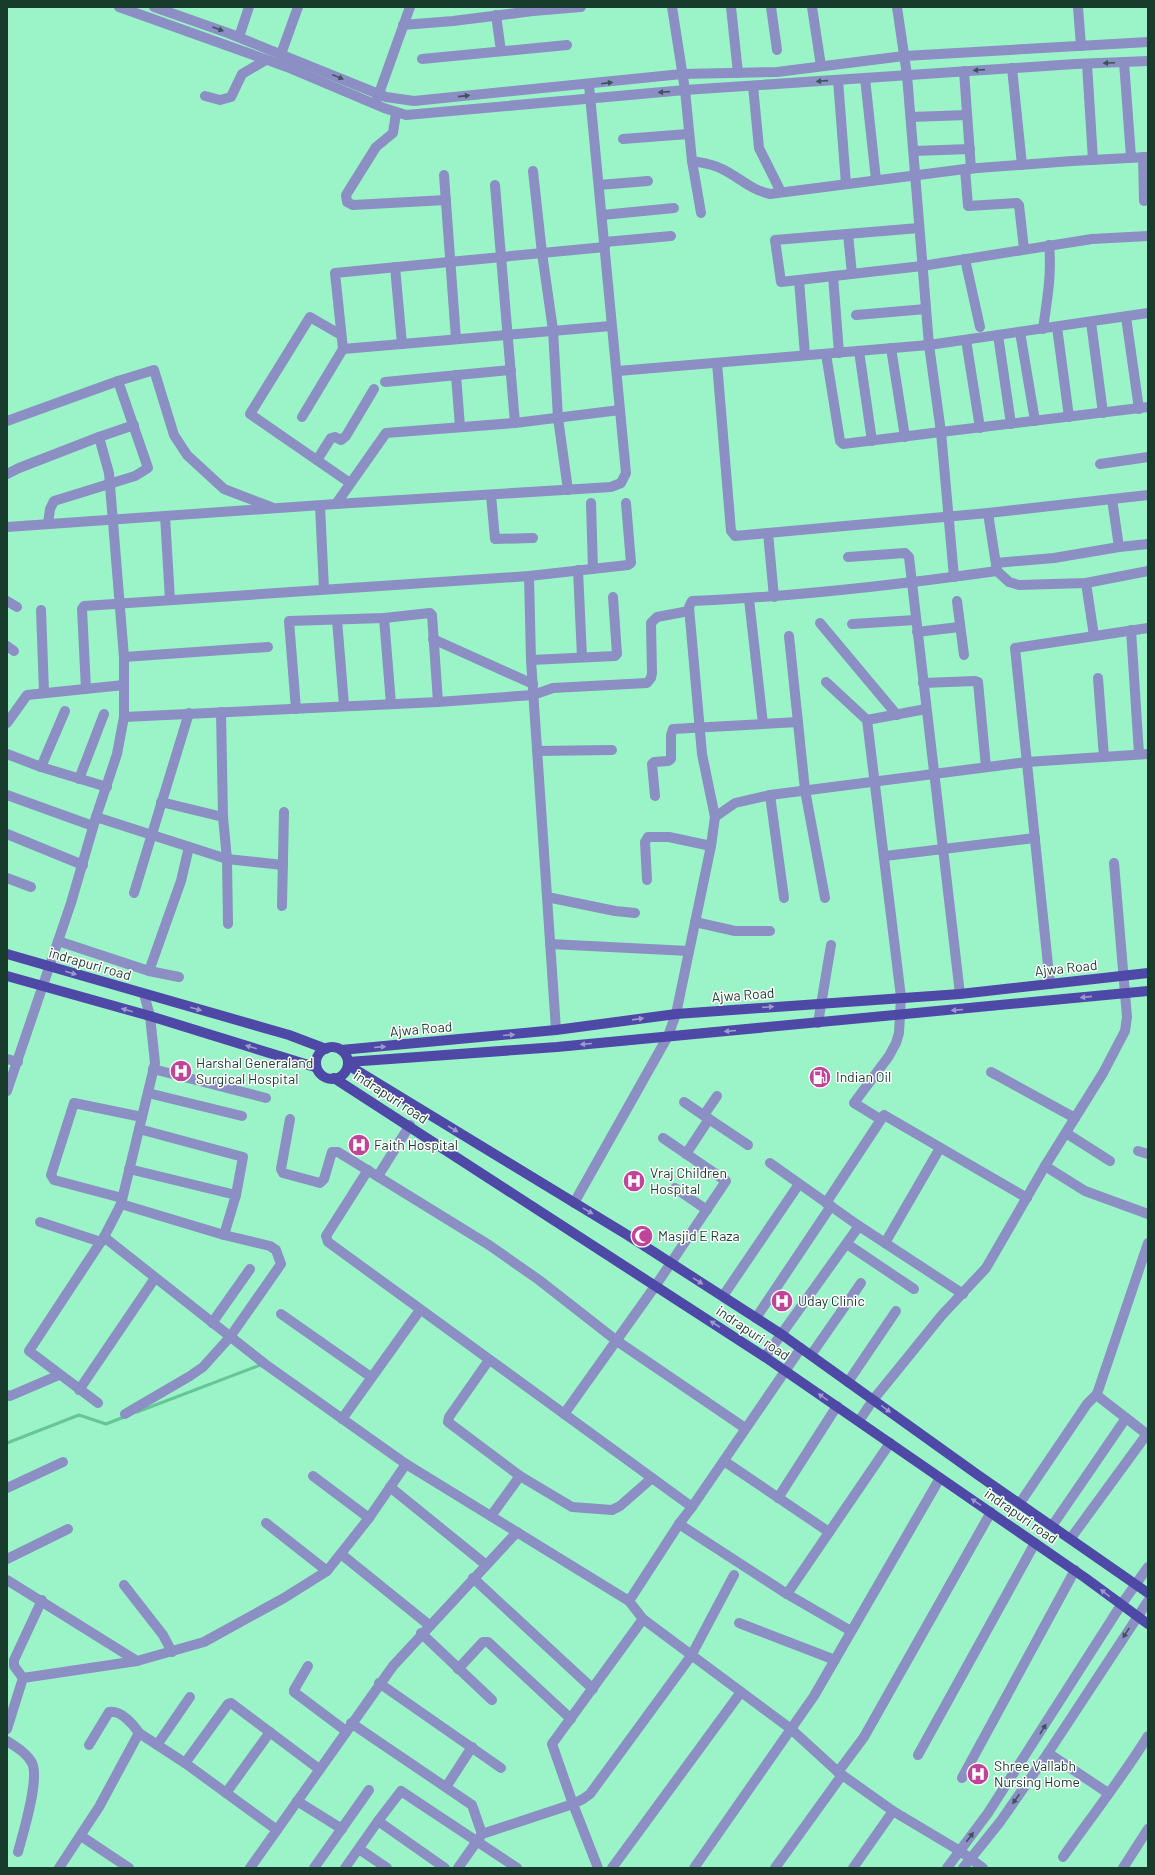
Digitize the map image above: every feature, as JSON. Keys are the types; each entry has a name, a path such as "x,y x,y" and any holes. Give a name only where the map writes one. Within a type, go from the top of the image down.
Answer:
{"main road":[{"name":"indrapuri road","path":"7,954 289,1035 326,1049"},
{"name":"Ajwa Road","path":"341,1050 556,1030 676,1014 960,994 1148,973"},
{"path":"7,976 150,1016 315,1067 323,1075 329,1078 334,1078 341,1075 348,1063 341,1050 333,1047 318,1053 315,1060 315,1067"},
{"name":"Ajwa Road","path":"348,1063 557,1047 1148,991"},
{"name":"indrapuri road","path":"348,1063 671,1263 781,1334 1148,1593"},
{"name":"indrapuri road","path":"334,1078 410,1125 785,1370 1075,1570 1148,1624"}],"street":[{"path":"119,7 266,60 396,113 406,114 685,90 964,71 1148,61"},
{"path":"154,7 238,37 379,94 397,99 414,101 589,85 682,74 777,72 904,56 1148,42"},
{"path":"238,37 249,7"},
{"path":"281,54 298,7"},
{"path":"375,105 410,7"},
{"path":"404,25 453,21 533,9 581,7"},
{"path":"672,7 685,90 688,134 701,214"},
{"path":"731,7 738,73"},
{"path":"771,7 776,50"},
{"path":"812,7 821,66"},
{"path":"897,7 907,75 929,345 941,432 954,577"},
{"path":"1078,7 1081,46"},
{"path":"496,15 501,51"},
{"path":"196,34 199,22"},
{"path":"422,59 567,45"},
{"path":"204,96 223,100 231,96 242,74 266,60"},
{"path":"1124,62 1131,157"},
{"path":"1087,64 1093,160"},
{"path":"1012,68 1022,165"},
{"path":"964,71 970,149 968,169 968,206 1017,203 1019,205 1024,249"},
{"path":"865,78 876,180"},
{"path":"838,80 846,184"},
{"path":"7,527 274,508 611,487 621,483 626,472 618,371 611,326 605,244 589,85"},
{"path":"753,86 759,148 781,192"},
{"path":"396,113 393,133 376,147 346,195 345,200 353,204 446,200"},
{"path":"911,117 967,115"},
{"path":"623,138 688,134"},
{"path":"914,152 970,149"},
{"path":"692,161 712,164 724,169 761,192 770,194 968,169 1146,157 1144,201"},
{"path":"533,171 542,253 553,330 558,418 568,490"},
{"path":"444,175 456,339"},
{"path":"599,185 648,181"},
{"path":"495,185 515,422"},
{"path":"602,215 674,208"},
{"path":"919,228 775,240 781,282 922,266 1092,239 1146,237"},
{"path":"848,234 852,274"},
{"path":"302,417 343,349 334,273 542,253 671,236"},
{"path":"1043,329 1050,277 1049,245"},
{"path":"965,259 980,327"},
{"path":"395,267 402,344"},
{"path":"833,276 839,353"},
{"path":"799,280 805,355"},
{"path":"856,315 926,310"},
{"path":"618,371 929,345 1148,314"},
{"path":"341,335 310,317 250,414 350,483"},
{"path":"826,354 840,441 848,445 941,432 1144,408 1126,317"},
{"path":"1090,322 1103,413"},
{"path":"343,349 611,326"},
{"path":"1057,327 1069,417"},
{"path":"1020,332 1035,421"},
{"path":"998,335 1011,424"},
{"path":"966,340 980,428"},
{"path":"891,348 904,437"},
{"path":"859,351 872,441"},
{"path":"717,363 731,531 735,536 949,517 1148,495"},
{"path":"7,421 118,381 154,370 174,435 187,455 224,489 274,508"},
{"path":"385,382 511,370"},
{"path":"456,375 460,427"},
{"path":"48,524 50,509 54,501 135,476 148,468 118,381"},
{"path":"317,460 330,438 335,437 341,440 346,436 374,389"},
{"path":"336,504 386,433 558,418 620,410"},
{"path":"7,474 99,437 134,425"},
{"path":"7,1091 44,986 83,864 94,822 117,754 124,717 124,657 109,473 99,437"},
{"path":"1100,464 1148,458"},
{"path":"491,495 495,539 533,538"},
{"path":"1112,499 1119,547"},
{"path":"591,503 593,569"},
{"path":"86,688 82,609 88,604 170,600 529,576 630,564 626,503"},
{"path":"320,506 324,589"},
{"path":"988,513 997,567 1009,582 1019,586 1086,583 1148,571"},
{"path":"165,516 170,600"},
{"path":"768,533 774,597"},
{"path":"574,1203 668,1036 676,1014 711,846 715,817 702,754 699,727 689,611 689,605 692,601 774,597 911,583 954,577 997,567 1119,547 1148,544"},
{"path":"848,557 905,553 909,557 960,994"},
{"path":"578,570 582,657"},
{"path":"529,576 533,695 556,1030"},
{"path":"1086,583 1094,636"},
{"path":"531,660 617,654 614,597"},
{"path":"749,599 763,724"},
{"path":"7,601 17,607"},
{"path":"957,601 959,627 964,655"},
{"path":"41,610 44,692"},
{"path":"124,717 438,702 533,695 553,688 647,683 651,678 652,673 651,623 657,616 689,611"},
{"path":"296,708 288,622 384,618 430,613 432,615 438,702"},
{"path":"384,618 391,704"},
{"path":"337,620 344,706"},
{"path":"852,624 916,620"},
{"path":"820,623 897,715"},
{"path":"917,632 959,627"},
{"path":"1050,984 1015,648 1148,628"},
{"path":"715,817 735,803 770,795 1027,762 1143,754 1131,630"},
{"path":"789,636 805,790 825,898"},
{"path":"434,639 533,684"},
{"path":"124,657 268,647"},
{"path":"1098,678 1104,757"},
{"path":"923,682 975,680 978,682 986,768"},
{"path":"826,682 867,720 885,856 901,997 899,1033 890,1056 854,1103 880,1119"},
{"path":"7,723 27,695 44,692 124,685"},
{"path":"867,720 926,709"},
{"path":"41,767 65,711"},
{"path":"221,712 223,817 227,859 228,924"},
{"path":"134,892 189,713"},
{"path":"79,779 104,714"},
{"path":"655,796 652,764 654,762 668,761 671,759 671,732 673,729 798,722"},
{"path":"537,751 612,750"},
{"path":"7,754 41,767 107,787"},
{"path":"7,795 94,822 152,835 227,859 283,865"},
{"path":"770,795 784,898"},
{"path":"161,802 223,817"},
{"path":"282,906 284,812"},
{"path":"7,834 83,864"},
{"path":"647,880 645,842 648,837 669,837 711,846"},
{"path":"885,856 1035,838"},
{"path":"149,971 181,881 189,847"},
{"path":"859,1421 873,1400 942,1315 986,1268 1045,1166 1103,1073 1125,1030 1127,1017 1114,863"},
{"path":"7,878 31,887"},
{"path":"547,897 583,905 635,913"},
{"path":"695,922 735,931 770,931"},
{"path":"58,941 149,971 180,976"},
{"path":"550,944 689,951"},
{"path":"818,1022 831,945"},
{"path":"98,1403 30,1354 29,1350 102,1239 122,1201 155,1063 150,1016 144,994"},
{"path":"7,1059 18,1062"},
{"path":"153,1070 266,1098"},
{"path":"991,1072 1075,1118"},
{"path":"148,1093 242,1116"},
{"path":"686,1154 717,1096"},
{"path":"684,1102 748,1145"},
{"path":"125,1414 203,1367 230,1337 281,1264 276,1250 270,1246 224,1235 54,1180 51,1175 74,1103 142,1117"},
{"path":"756,1318 829,1205 882,1116 886,1115 1026,1198"},
{"path":"290,1119 282,1169 283,1174 320,1183 324,1179 332,1152 336,1151 489,1245 539,1280 617,1341 744,1428"},
{"path":"378,1176 410,1125"},
{"path":"139,1129 241,1155 243,1159 236,1195 224,1235"},
{"path":"1066,1133 1110,1161"},
{"path":"564,1414 656,1286 726,1181 663,1138"},
{"path":"885,1243 940,1148"},
{"path":"1138,1151 1148,1154"},
{"path":"770,1163 859,1226 963,1294"},
{"path":"1045,1166 1085,1191 1148,1214"},
{"path":"129,1169 236,1195"},
{"path":"368,1170 326,1236 328,1242 488,1360 692,1507"},
{"path":"723,1296 799,1184"},
{"path":"675,1188 707,1210"},
{"path":"40,1222 102,1239 155,1278 230,1337 406,1464 629,1601 643,1618 691,1656 791,1729 840,1773 893,1811 960,1851 983,1868"},
{"path":"765,1357 859,1226"},
{"path":"1020,1504 1087,1404 1097,1394 1148,1243"},
{"path":"847,1244 914,1289"},
{"path":"212,1323 250,1269"},
{"path":"79,1390 155,1278"},
{"path":"811,1355 861,1282"},
{"path":"342,1419 420,1310"},
{"path":"848,1382 896,1311"},
{"path":"281,1314 371,1377"},
{"path":"629,1601 679,1524 724,1461 744,1428 801,1348"},
{"path":"488,1360 449,1417 448,1422 520,1476 572,1507 601,1510 612,1510 620,1506 652,1478"},
{"path":"7,1395 10,1396 59,1375"},
{"path":"1071,1538 1147,1435 1097,1394"},
{"path":"778,1498 837,1406"},
{"path":"1052,1526 1126,1418"},
{"path":"787,1594 890,1443"},
{"path":"724,1461 829,1532"},
{"path":"7,1488 62,1462"},
{"path":"23,1678 137,1661 172,1652 204,1642 284,1598 327,1571 369,1518 406,1464"},
{"path":"313,1476 369,1518"},
{"path":"491,1516 520,1476"},
{"path":"694,1868 814,1696 940,1478"},
{"path":"390,1487 485,1564"},
{"path":"775,1868 864,1738 990,1512"},
{"path":"266,1523 327,1571"},
{"path":"679,1524 787,1594 851,1631"},
{"path":"7,1559 68,1529"},
{"path":"250,1868 379,1683 429,1625 485,1564 517,1532"},
{"path":"918,1755 1035,1543"},
{"path":"341,1554 429,1625"},
{"path":"947,1868 988,1813 1121,1605 1148,1567"},
{"path":"962,1778 1075,1570"},
{"path":"458,1868 479,1837 572,1804 590,1794 691,1656 734,1575"},
{"path":"473,1578 593,1689"},
{"path":"7,1580 42,1600 137,1661"},
{"path":"124,1585 163,1634 172,1652"},
{"path":"23,1678 14,1666 14,1660 42,1600"},
{"path":"963,1868 1000,1822 1048,1753 1148,1601"},
{"path":"598,1868 572,1804 552,1744 643,1618"},
{"path":"739,1623 835,1660"},
{"path":"421,1634 492,1700"},
{"path":"458,1669 483,1642 488,1642 571,1719"},
{"path":"308,1666 294,1692 446,1787 472,1805 479,1837"},
{"path":"7,1729 23,1678"},
{"path":"379,1683 501,1768"},
{"path":"612,1868 741,1692"},
{"path":"157,1745 190,1697"},
{"path":"185,1763 228,1704 234,1704 319,1769"},
{"path":"89,1745 109,1712 117,1713 130,1722 139,1733 185,1763 277,1830"},
{"path":"226,1793 270,1732"},
{"path":"59,1868 99,1807 137,1734 139,1733"},
{"path":"1063,1857 1126,1770 1148,1736"},
{"path":"7,1741 22,1750 33,1764 34,1783 18,1852"},
{"path":"446,1787 472,1747"},
{"path":"1048,1753 1108,1793"},
{"path":"314,1868 369,1790"},
{"path":"346,1868 378,1820 401,1791 479,1837 517,1868"},
{"path":"297,1801 342,1830"},
{"path":"852,1868 893,1811"},
{"path":"378,1820 445,1868"},
{"path":"1123,1868 1148,1829"},
{"path":"81,1836 129,1868"},
{"path":"359,1849 386,1868"}],"waterway":[{"path":"137,1412 263,1364"},
{"path":"7,1443 79,1415 106,1424 124,1417"}],"place":[{"name":"Harshal Generaland Surgical Hospital","path":"181,1071"},
{"name":"Indian Oil","path":"820,1077"},
{"name":"Faith Hospital","path":"359,1145"},
{"name":"Vraj Children Hospital","path":"634,1181"},
{"name":"Masjid E Raza","path":"642,1236"},
{"name":"Uday Clinic","path":"782,1301"},
{"name":"Shree Vallabh Nursing Home","path":"978,1774"}]}
